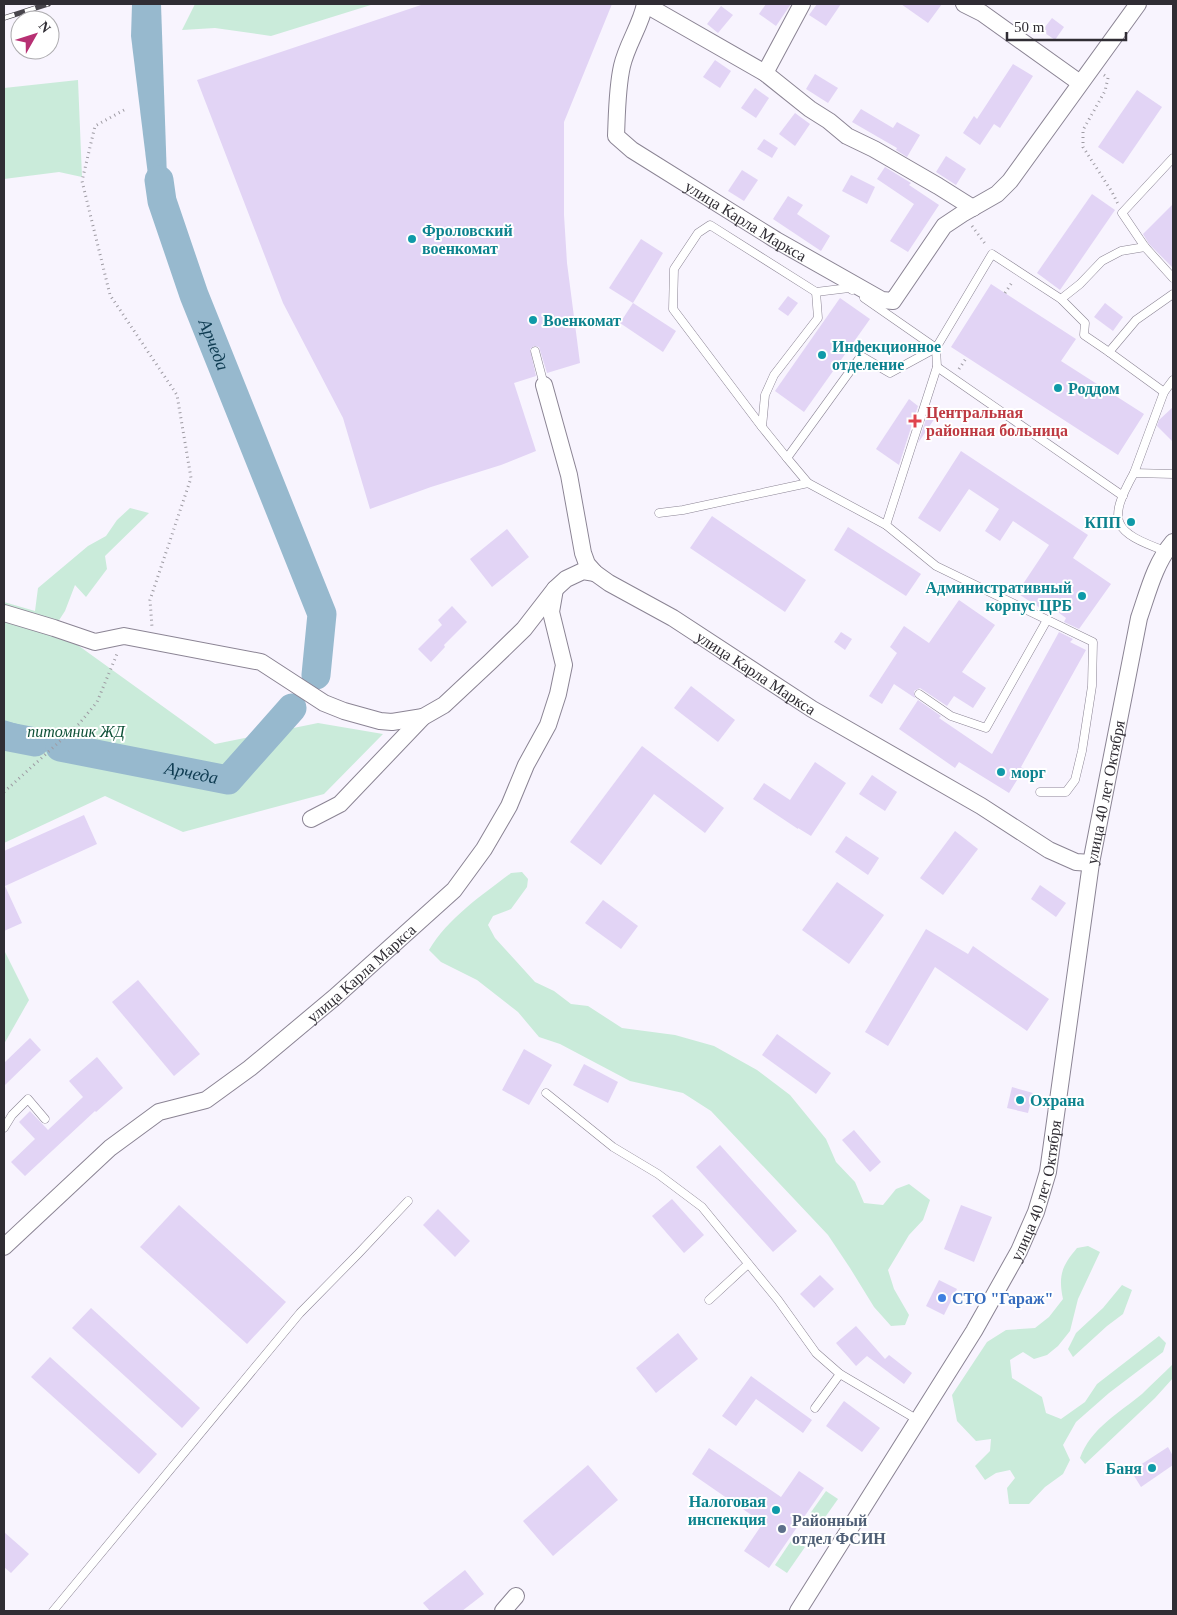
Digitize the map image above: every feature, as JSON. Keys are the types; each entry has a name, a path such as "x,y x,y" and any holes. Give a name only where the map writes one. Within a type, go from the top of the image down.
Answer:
{"street":[{"name":"улица Карла Маркса","path":"644,4 643,13 632,36 622,66 616,136 632,150 823,268 882,300 893,302 944,226 997,194 1010,181 1138,4"},
{"path":"649,4 655,10 765,73 847,136 874,149 938,186 969,210"},
{"path":"765,73 802,4"},
{"path":"964,4 982,13 1080,84"},
{"name":"улица Карла Маркса","path":"544,385 569,475 583,553 587,564 595,573 609,583 673,618 812,709 981,806 1049,850 1076,862 1091,864"},
{"name":"улица 40 лет Октября","path":"798,1611 974,1331 1019,1251 1038,1204 1048,1172 1091,864 1139,618 1152,580 1169,546"},
{"path":"311,819 340,804 423,717 444,705 524,629 555,589 566,579 583,571 595,573"},
{"name":"улица Карла Маркса","path":"4,1247 110,1148 159,1112 206,1100 250,1068 335,997 454,890 484,849 509,806 526,765 548,725 558,694 564,665 551,612 555,589"},
{"path":"4,613 95,642 124,636 261,662 324,702 344,711 380,721 392,722 423,717"},
{"path":"503,1611 516,1596"}],"lane":[{"path":"1173,158 1122,213 1145,247 1173,278"},
{"path":"936,348 849,288 816,292 710,225 698,233 674,269 673,309 762,427 808,483 886,524 936,566 1093,642 1092,686 1075,780 1066,792 1040,792"},
{"path":"1061,299 1080,284 1102,261 1121,251 1145,247"},
{"path":"787,458 861,356 890,373 936,348 992,254 1061,299 1085,323 1084,335 1164,392"},
{"path":"762,427 765,395 774,375 818,318 816,292"},
{"path":"1109,352 1136,320 1173,294"},
{"path":"886,524 937,367 936,348"},
{"path":"535,351 544,385"},
{"path":"937,367 1123,496"},
{"path":"1169,546 1149,545 1128,534 1120,527 1117,515 1164,392 1173,380"},
{"path":"1134,473 1173,474"},
{"path":"659,513 683,510 808,483"},
{"path":"919,694 951,716 986,728 1047,620"},
{"path":"546,1093 614,1147 658,1174 702,1207 778,1300 816,1353 840,1374 918,1420"},
{"path":"4,1128 12,1115 28,1099 46,1119"},
{"path":"53,1611 300,1313 408,1201"},
{"path":"709,1300 748,1264"},
{"path":"814,1408 840,1374"}],"path":[{"path":"1092,68 1108,78 1105,91 1083,130 1083,147 1112,192 1122,213"},
{"path":"124,110 95,126 82,180 110,295 177,395 191,478 150,600 152,642"},
{"path":"969,210 971,225 992,254"},
{"path":"4,792 80,724 97,702 124,636"}],"green space":[{"path":"195,4 374,4 271,36 215,28 182,30"},
{"path":"78,80 82,177 59,172 4,179 4,88"},
{"name":"питомник ЖД","path":"130,508 149,513 105,556 107,569 86,597 75,585 65,611 54,628 215,744 318,723 383,734 324,794 183,832 105,796 4,843 4,602 35,611 38,588 88,546 106,536 117,520"},
{"path":"522,872 528,879 527,887 511,909 493,916 488,925 495,938 535,982 554,991 571,1004 588,1006 622,1028 675,1035 714,1046 757,1070 790,1095 826,1139 836,1162 855,1182 864,1203 883,1205 896,1189 909,1184 930,1200 923,1220 909,1235 888,1270 894,1289 909,1315 905,1325 891,1326 874,1307 828,1235 711,1111 683,1093 630,1081 560,1044 539,1037 518,1012 477,980 441,962 429,950 437,938 466,908 511,873"},
{"path":"4,950 29,1000 4,1044"},
{"path":"1088,1246 1100,1252 1078,1299 1070,1331 1058,1346 1047,1355 1034,1359 1023,1352 1010,1360 1012,1378 1042,1397 1046,1413 1061,1419 1085,1402 1097,1384 1159,1336 1166,1343 1163,1352 1109,1393 1076,1422 1063,1445 1070,1460 1063,1474 1045,1487 1029,1504 1009,1504 1007,1488 1015,1478 1010,1470 996,1473 985,1480 975,1466 990,1451 991,1439 976,1441 957,1421 952,1395 987,1342 1006,1330 1035,1328 1049,1317 1063,1299 1061,1277 1068,1260 1077,1248"},
{"path":"1122,1285 1132,1290 1123,1314 1073,1357 1068,1349 1076,1333 1103,1308"},
{"path":"1173,1364 1173,1378 1155,1398 1085,1464 1080,1458 1085,1447 1098,1430 1142,1394"},
{"path":"826,1491 838,1499 821,1523 809,1515"},
{"path":"793,1538 805,1547 787,1573 775,1565"}],"water":[{"path":"132,4 161,4 169,237 152,208 131,36"},
{"path":"4,720 40,731 25,749 4,745"}],"building":[{"name":"Фроловский военкомат","path":"424,4 612,4 564,122 564,215 567,263 580,363 547,373 539,347 534,346 530,349 536,376 514,383 536,451 501,465 370,509 343,418 283,303 197,80"},
{"path":"766,4 791,4 776,26 759,14"},
{"path":"817,4 841,4 826,26 809,15"},
{"path":"901,4 942,4 928,23"},
{"path":"721,6 733,15 718,33 707,24"},
{"path":"1052,18 1064,27 1055,40 1042,31"},
{"path":"715,60 731,71 720,88 703,77"},
{"path":"1013,64 1033,76 1000,128 994,124 980,145 963,133 974,116 977,119"},
{"path":"815,74 838,88 828,103 806,89"},
{"path":"755,88 769,98 756,118 741,108"},
{"path":"1137,90 1162,107 1123,164 1098,147"},
{"path":"861,109 893,128 897,122 920,135 907,157 896,150 897,148 852,122"},
{"path":"795,113 810,124 795,146 779,134"},
{"path":"764,139 778,148 772,158 757,149"},
{"path":"946,156 966,169 956,185 936,172"},
{"path":"885,167 911,183 909,185 939,205 908,252 890,241 914,204 877,179"},
{"path":"742,170 758,180 744,201 728,191"},
{"path":"851,175 875,187 867,204 842,191"},
{"path":"1092,194 1115,210 1060,290 1037,273"},
{"path":"788,196 803,205 797,214 830,236 821,251 773,219"},
{"path":"1173,204 1173,268 1149,244 1143,234"},
{"path":"641,239 663,253 633,303 609,288"},
{"name":"Роддом","path":"991,284 1076,339 1061,361 1144,414 1118,455 951,347"},
{"path":"788,296 798,303 788,316 778,309"},
{"name":"Инфекционное отделение","path":"840,298 870,319 804,412 775,391"},
{"path":"633,303 676,331 663,352 620,323"},
{"path":"1105,303 1123,317 1113,331 1094,317"},
{"path":"909,399 918,406 899,465 876,449"},
{"path":"1173,407 1173,442 1157,426 1159,420"},
{"path":"928,413 935,418 918,443"},
{"path":"961,451 1088,535 1073,558 1111,584 1079,629 1064,622 1066,618 1044,602 1040,608 1017,593 1049,545 1013,521 1000,541 985,531 999,509 969,489 940,532 918,518"},
{"path":"712,516 806,580 785,612 690,548"},
{"path":"848,527 921,574 906,596 834,550"},
{"path":"507,529 529,557 492,587 470,559"},
{"path":"959,600 995,625 962,672 986,688 973,708 954,696 947,706 920,688 914,691 915,698 894,684 882,704 869,696 897,653 890,647 904,626 929,643"},
{"path":"452,606 467,622 444,645 445,647 431,662 418,649 442,625 438,620"},
{"path":"841,632 852,639 845,650 834,642"},
{"path":"1059,632 1073,639 1070,642 1086,650 1021,767 1024,769 1009,793 959,762 955,768 899,729 918,700 941,716 939,718 992,754"},
{"path":"691,686 735,720 718,742 674,708"},
{"path":"642,746 724,808 705,833 654,794 601,865 570,842"},
{"path":"815,762 846,783 811,836 753,799 764,783 790,800"},
{"path":"872,775 897,792 885,811 859,794"},
{"path":"84,815 97,844 5,886 22,923 4,931 4,851"},
{"path":"955,831 978,849 943,895 920,878"},
{"path":"846,836 879,858 868,875 835,852"},
{"path":"837,882 884,915 849,964 802,930"},
{"path":"1040,885 1066,903 1056,917 1031,899"},
{"path":"603,900 638,926 621,949 585,923"},
{"path":"926,929 968,954 973,946 1049,999 1027,1031 935,967 888,1046 865,1032"},
{"path":"138,980 200,1054 174,1076 112,1002"},
{"path":"777,1034 831,1073 816,1094 762,1055"},
{"path":"30,1038 41,1050 4,1086 4,1063"},
{"path":"524,1049 552,1065 529,1105 502,1090"},
{"path":"97,1057 123,1088 95,1111 25,1176 11,1162 35,1139 19,1122 30,1111 48,1130 83,1097 69,1081"},
{"path":"584,1064 618,1082 608,1103 573,1085"},
{"name":"Охрана","path":"1012,1087 1033,1093 1028,1113 1007,1108"},
{"path":"854,1130 881,1162 870,1172 842,1140"},
{"path":"720,1145 797,1231 773,1252 696,1167"},
{"path":"672,1199 704,1235 684,1253 652,1216"},
{"path":"179,1205 286,1302 247,1344 140,1247"},
{"path":"961,1205 992,1217 974,1262 944,1249"},
{"path":"438,1209 470,1241 455,1257 423,1225"},
{"path":"820,1275 834,1289 814,1308 800,1294"},
{"name":"СТО \"Гараж\"","path":"939,1280 957,1289 944,1315 926,1306"},
{"path":"91,1308 200,1408 182,1428 72,1328"},
{"path":"856,1326 885,1359 889,1355 912,1373 904,1384 867,1356 856,1366 836,1343"},
{"path":"678,1333 698,1359 656,1393 636,1368"},
{"path":"50,1357 157,1454 139,1474 31,1377"},
{"path":"751,1376 812,1420 803,1433 756,1399 736,1426 722,1416"},
{"path":"844,1401 880,1428 862,1452 826,1426"},
{"name":"Баня","path":"1168,1447 1173,1456 1173,1465 1141,1487 1131,1471"},
{"name":"Налоговая инспекция","path":"709,1448 781,1497 799,1471 824,1488 769,1568 744,1551 763,1523 692,1474"},
{"path":"588,1465 618,1500 553,1556 523,1521"},
{"path":"4,1532 29,1554 11,1573 4,1567"},
{"path":"465,1570 484,1594 462,1611 430,1611 423,1603"}],"waterway":[{"name":"Арчеда","path":"159,180 162,201 194,295 322,614 316,675"},
{"name":"Арчеда","path":"60,747 228,780 292,708"},
{"name":"Арчеда","path":"4,736 35,742"}],"railway":[{"path":"4,18 48,4"}],"place":[{"name":"Фроловский военкомат","path":"412,239"},
{"name":"Военкомат","path":"533,320"},
{"name":"Инфекционное отделение","path":"822,355"},
{"name":"Роддом","path":"1058,388"},
{"name":"Центральная районная больница","path":"915,421"},
{"name":"КПП","path":"1131,522"},
{"name":"Административный корпус ЦРБ","path":"1082,596"},
{"name":"морг","path":"1001,772"},
{"name":"Охрана","path":"1020,1100"},
{"name":"СТО \"Гараж\"","path":"942,1298"},
{"name":"Баня","path":"1152,1468"},
{"name":"Налоговая инспекция","path":"776,1510"},
{"name":"Районный отдел ФСИН","path":"782,1529"}]}
